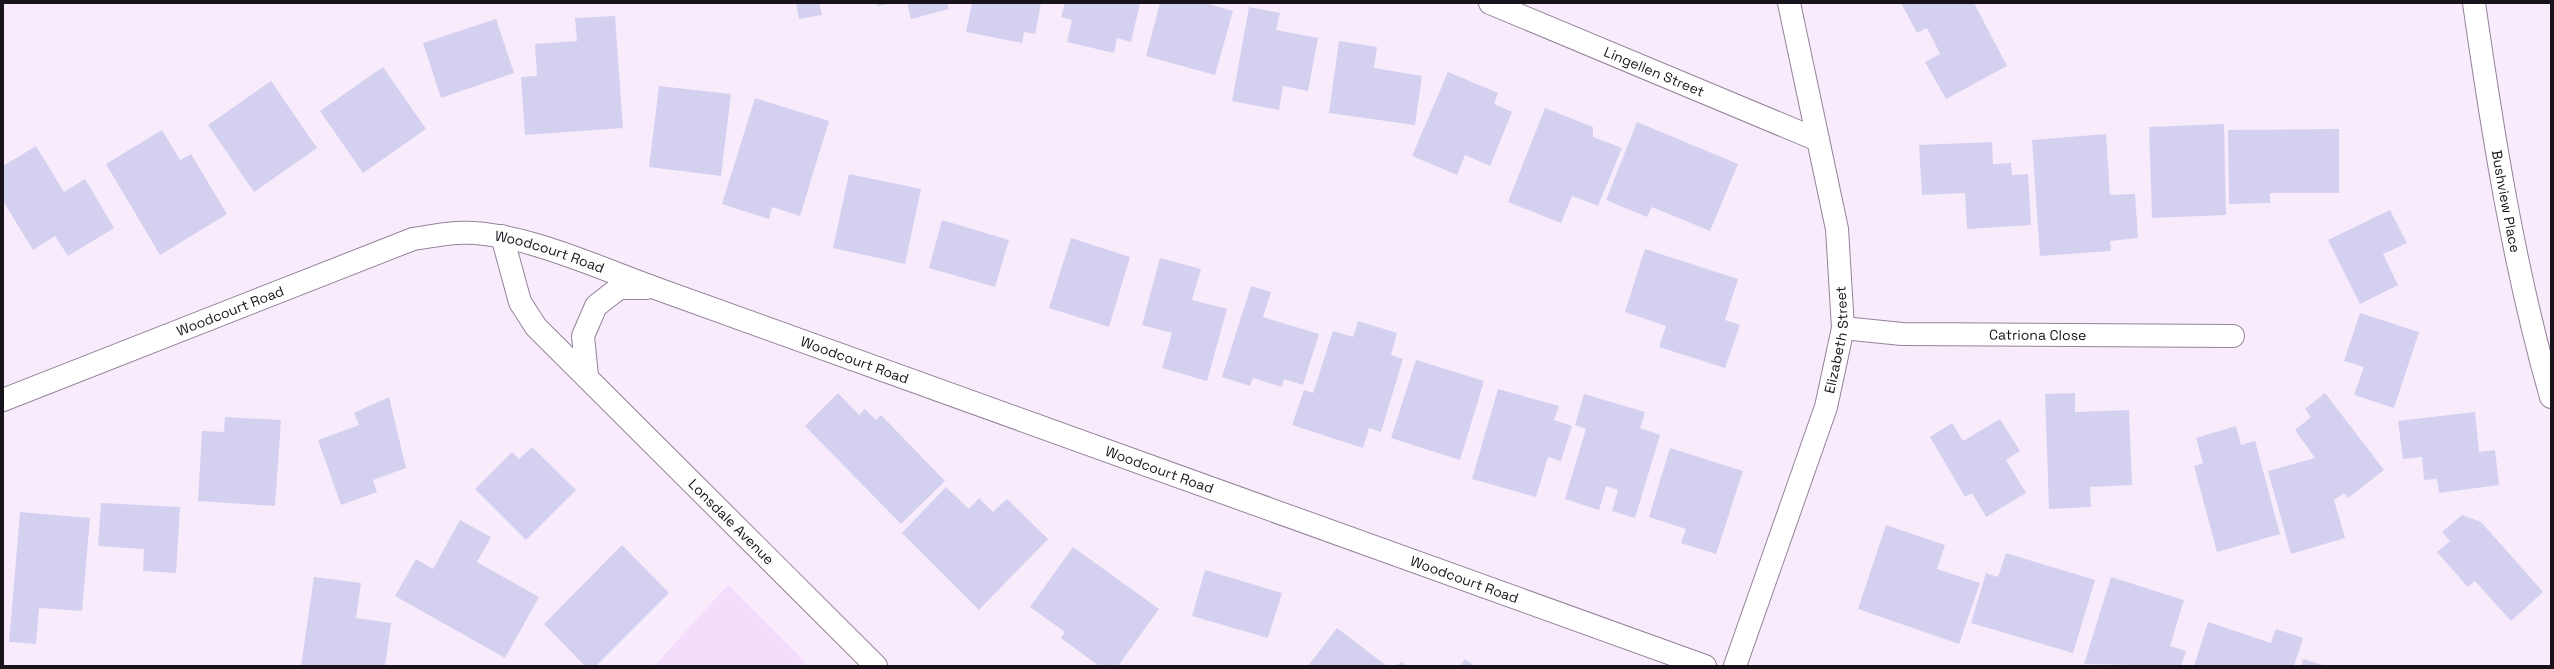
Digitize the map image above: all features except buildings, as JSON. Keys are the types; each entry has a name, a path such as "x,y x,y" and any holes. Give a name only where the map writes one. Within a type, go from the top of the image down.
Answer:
{"street":[{"name":"Lingellen Street","path":"1490,3 1818,140"},
{"name":"Elizabeth Street","path":"1735,666 1826,407 1843,328 1838,229 1790,3"},
{"name":"Bushview Place","path":"2474,3 2512,236 2532,332 2551,396"},
{"name":"Woodcourt Road","path":"3,400 413,239 457,233 502,236 552,251 656,288 1705,666"},
{"name":"Lonsdale Avenue","path":"502,236 520,302 536,327 876,666"},
{"path":"587,377 583,336 596,306 619,288 656,288"},
{"name":"Catriona Close","path":"1843,328 1902,334 2233,336"}],"shaded area":[{"path":"728,585 805,662 802,666 654,666"}]}
